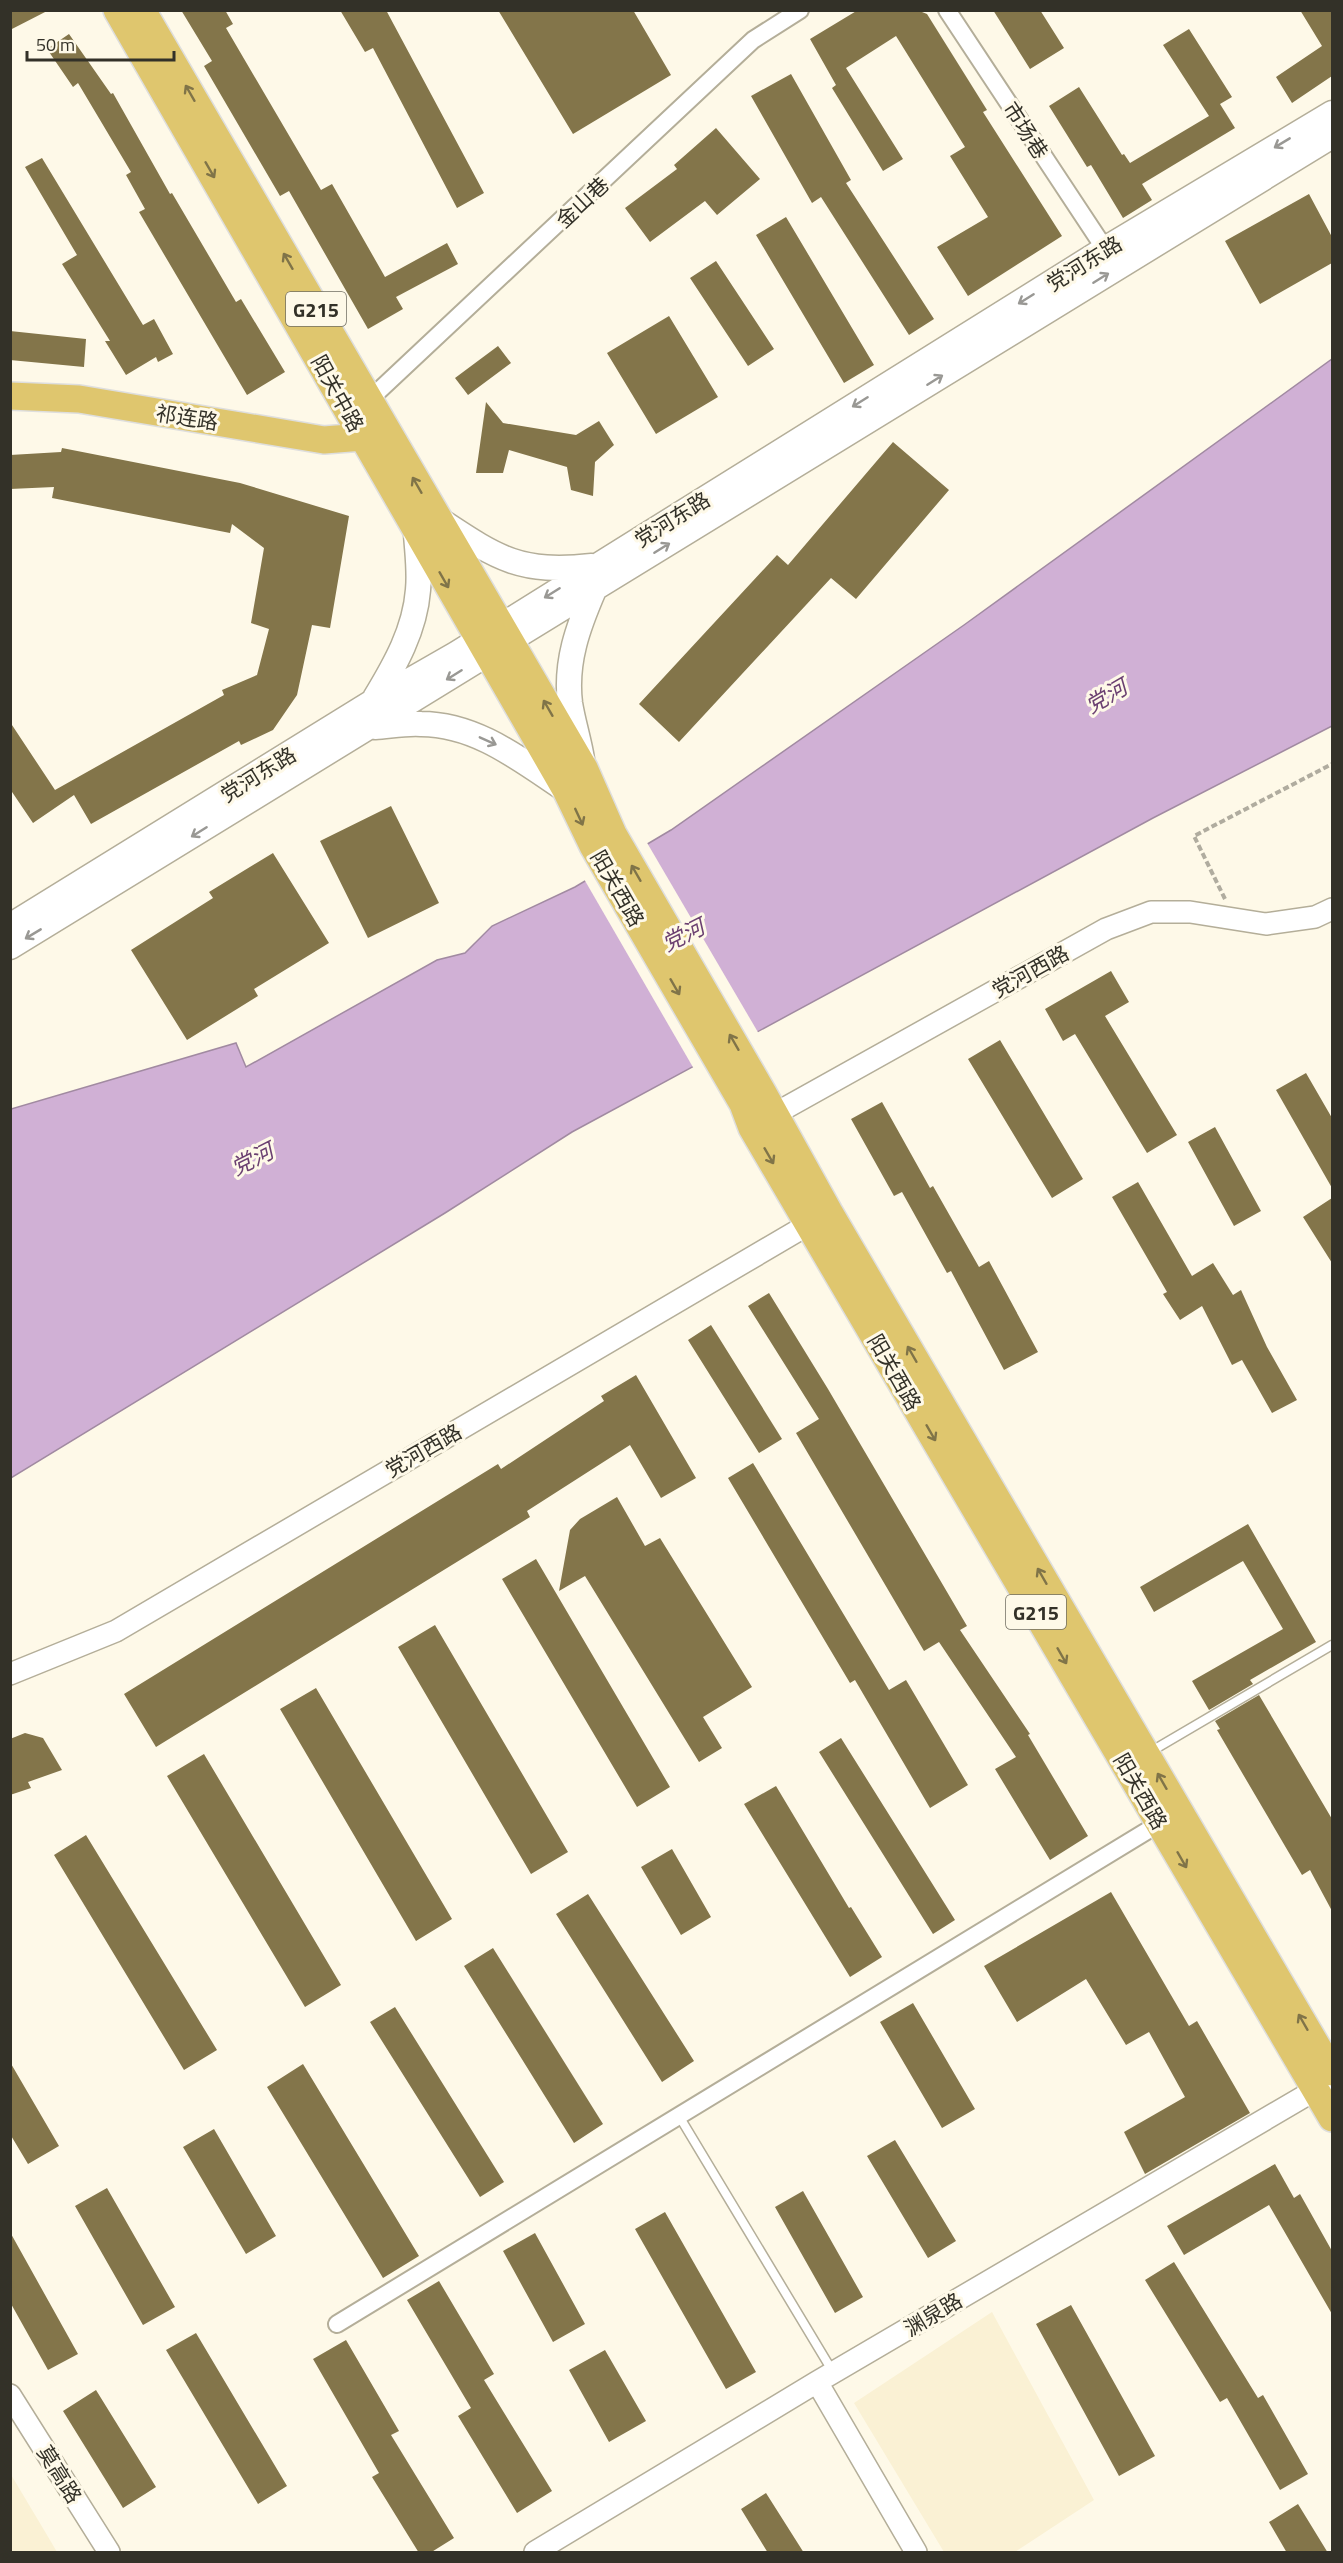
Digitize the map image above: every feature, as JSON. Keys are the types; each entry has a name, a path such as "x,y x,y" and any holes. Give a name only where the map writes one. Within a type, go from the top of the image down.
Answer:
{"highway":[{"name":"阳关中路","path":"117,10 363,437 426,525 489,632"},
{"name":"阳关中路","path":"142,10 369,400 426,525"},
{"name":"祁连路","path":"10,396 79,399 324,440 363,437"},
{"name":"阳关西路","path":"489,632 584,768 603,840"},
{"name":"阳关西路","path":"489,632 566,790 603,840 819,1218 1136,1760 1327,2080 1332,2118"},
{"name":"阳关西路","path":"1136,1760 1160,1823 1327,2080"}],"main road":[{"name":"党河东路","path":"10,926 597,566 1105,249 1332,113"},
{"name":"党河东路","path":"10,947 370,727 489,632 594,590 1332,136"},
{"path":"374,701 399,657 412,622 426,525 516,563 538,569 597,566"},
{"path":"584,768 570,703 571,657 577,629 594,590"},
{"path":"370,727 422,724 464,730 496,744 566,790"}],"street":[{"name":"金山巷","path":"369,400 753,40 800,10"},
{"name":"市场巷","path":"947,10 1105,249"},
{"name":"党河西路","path":"758,1109 1106,929 1151,912 1190,912 1266,924 1315,916 1332,909"},
{"name":"党河西路","path":"10,1674 116,1631 819,1218"},
{"path":"337,2324 1160,1823"},
{"name":"渊泉路","path":"535,2553 1327,2080"},
{"path":"826,2378 916,2553"},
{"name":"莫高路","path":"10,2395 109,2553"}],"lane":[{"path":"1136,1760 1332,1645"},
{"path":"679,2116 826,2378"}],"path":[{"path":"1234,919 1194,836 1332,764"}],"shaded area":[{"path":"992,2312 1094,2500 1015,2552 944,2552 854,2403"},
{"path":"10,2473 47,2535 57,2552 11,2552"}],"water":[{"name":"党河","path":"1332,359 1332,726 1153,818 572,1132 445,1213 11,1478 11,1109 236,1043 246,1067 437,960 465,953 492,926 575,887 671,830 964,625"}],"pier":[{"path":"646,841 759,1034 694,1069 584,879"}],"building":[{"path":"10,10 49,10 10,30"},
{"path":"181,10 225,10 233,24 226,28 321,190 332,184 385,277 447,243 458,264 396,297 403,309 368,329 289,191 280,196 204,66 212,61"},
{"path":"340,10 386,10 484,193 457,208 373,48 365,52"},
{"path":"498,10 633,10 671,75 573,134"},
{"path":"858,10 917,10 927,14 987,110 983,112 1062,236 968,296 937,247 988,217 950,156 965,147 896,36 846,68 903,159 883,171 832,88 836,85 810,39"},
{"path":"993,10 1040,10 1064,48 1030,69"},
{"path":"1300,10 1332,10 1332,76 1292,103 1276,77 1322,46"},
{"path":"1189,29 1232,97 1220,104 1235,128 1142,184 1152,200 1123,218 1091,165 1087,167 1049,106 1079,87 1122,155 1124,154 1130,163 1209,116 1163,45"},
{"path":"69,34 111,94 113,93 170,194 172,193 236,302 241,299 285,372 247,395 139,212 145,209 126,175 131,172 78,83 73,87 47,49"},
{"path":"791,74 851,180 846,183 934,319 909,335 821,197 812,203 751,96"},
{"path":"716,128 760,179 717,215 705,201 650,242 625,208 677,169 674,165"},
{"path":"42,158 143,325 154,319 173,354 158,362 156,357 126,375 105,341 110,341 62,264 77,255 25,167"},
{"path":"1309,194 1332,237 1332,263 1260,304 1225,241"},
{"path":"786,217 874,365 844,383 756,235"},
{"path":"716,261 774,349 748,366 690,278"},
{"path":"669,316 718,397 656,434 607,353"},
{"path":"10,331 86,339 84,367 10,360"},
{"path":"498,346 511,363 468,395 455,378"},
{"path":"486,402 503,423 576,435 599,421 614,445 595,462 593,496 571,490 567,467 509,450 503,473 476,473"},
{"path":"893,442 949,490 856,599 831,578 679,742 639,704 777,555 788,565"},
{"path":"62,448 240,483 349,516 330,628 312,625 297,695 273,730 241,745 239,741 91,824 74,795 33,823 10,789 10,722 55,790 224,695 222,690 257,675 269,629 251,623 264,548 232,524 230,533 52,498 54,487 10,489 10,455 61,452"},
{"path":"391,806 439,903 368,938 320,841"},
{"path":"273,853 329,943 254,989 258,996 187,1040 131,950 213,898 209,892"},
{"path":"1111,971 1129,1002 1105,1016 1177,1135 1147,1153 1075,1034 1063,1041 1045,1009"},
{"path":"1000,1040 1083,1179 1052,1198 968,1059"},
{"path":"1306,1073 1332,1118 1332,1188 1276,1090"},
{"path":"882,1102 930,1188 933,1186 979,1267 989,1261 1038,1352 1004,1370 951,1271 947,1273 902,1192 894,1196 851,1119"},
{"path":"1215,1127 1261,1211 1234,1226 1188,1142"},
{"path":"1138,1182 1192,1276 1213,1263 1233,1295 1241,1290 1267,1347 1297,1400 1272,1413 1242,1360 1232,1365 1202,1306 1180,1320 1163,1294 1167,1292 1112,1197"},
{"path":"1332,1198 1332,1263 1303,1217"},
{"path":"769,1293 967,1626 960,1630 1030,1734 1028,1735 1088,1836 1050,1860 995,1769 1016,1757 939,1642 924,1651 796,1433 819,1419 748,1306"},
{"path":"711,1325 782,1439 759,1453 688,1340"},
{"path":"636,1375 696,1478 661,1498 630,1445 527,1511 530,1517 156,1747 124,1694 498,1464 501,1469 604,1401 601,1396"},
{"path":"753,1463 889,1690 906,1680 968,1785 930,1808 855,1680 850,1683 728,1478"},
{"path":"617,1497 645,1546 660,1538 752,1687 703,1717 722,1748 699,1762 585,1576 559,1591 570,1530 580,1519"},
{"path":"1248,1524 1316,1642 1250,1680 1253,1684 1209,1710 1192,1681 1283,1629 1243,1561 1154,1612 1140,1587"},
{"path":"536,1559 670,1787 637,1807 502,1579"},
{"path":"435,1625 568,1852 531,1874 398,1647"},
{"path":"316,1688 452,1919 416,1941 280,1709"},
{"path":"1259,1695 1332,1819 1332,1911 1310,1870 1302,1875 1217,1730 1220,1729 1215,1721"},
{"path":"25,1733 43,1738 62,1770 28,1782 31,1788 10,1795 10,1739"},
{"path":"841,1738 955,1920 933,1934 819,1752"},
{"path":"204,1754 341,1985 305,2007 167,1776"},
{"path":"776,1786 849,1908 851,1907 882,1957 850,1977 744,1804"},
{"path":"86,1835 217,2050 184,2070 54,1855"},
{"path":"672,1849 711,1917 681,1935 641,1867"},
{"path":"1111,1892 1189,2026 1197,2021 1250,2113 1145,2174 1124,2132 1185,2097 1149,2032 1126,2045 1086,1979 1017,2022 984,1966"},
{"path":"588,1894 694,2061 662,2082 556,1914"},
{"path":"493,1948 603,2124 574,2143 464,1966"},
{"path":"913,2003 975,2109 942,2128 880,2022"},
{"path":"395,2007 504,2182 480,2197 370,2022"},
{"path":"10,2062 59,2146 28,2164 10,2134"},
{"path":"303,2064 419,2256 383,2278 267,2087"},
{"path":"214,2129 276,2236 246,2254 183,2147"},
{"path":"895,2140 956,2241 928,2258 867,2156"},
{"path":"1275,2164 1294,2198 1300,2194 1332,2251 1332,2314 1269,2205 1184,2255 1167,2226"},
{"path":"107,2188 175,2307 143,2325 75,2206"},
{"path":"803,2191 863,2297 835,2313 775,2207"},
{"path":"665,2212 756,2372 726,2389 635,2229"},
{"path":"10,2232 78,2354 48,2370 10,2302"},
{"path":"535,2233 585,2324 553,2342 503,2251"},
{"path":"1174,2262 1258,2398 1263,2395 1308,2474 1280,2490 1227,2398 1220,2402 1145,2280"},
{"path":"439,2281 494,2374 484,2380 552,2491 517,2513 458,2416 471,2408 407,2300"},
{"path":"1071,2305 1155,2456 1119,2476 1036,2324"},
{"path":"196,2333 287,2486 258,2504 166,2350"},
{"path":"346,2340 399,2431 391,2435 454,2538 430,2553 419,2553 372,2477 379,2473 313,2359"},
{"path":"605,2350 646,2421 609,2442 569,2370"},
{"path":"96,2390 156,2487 123,2508 63,2411"},
{"path":"766,2493 804,2553 768,2553 741,2509"},
{"path":"1298,2504 1328,2553 1287,2553 1269,2522"}]}
